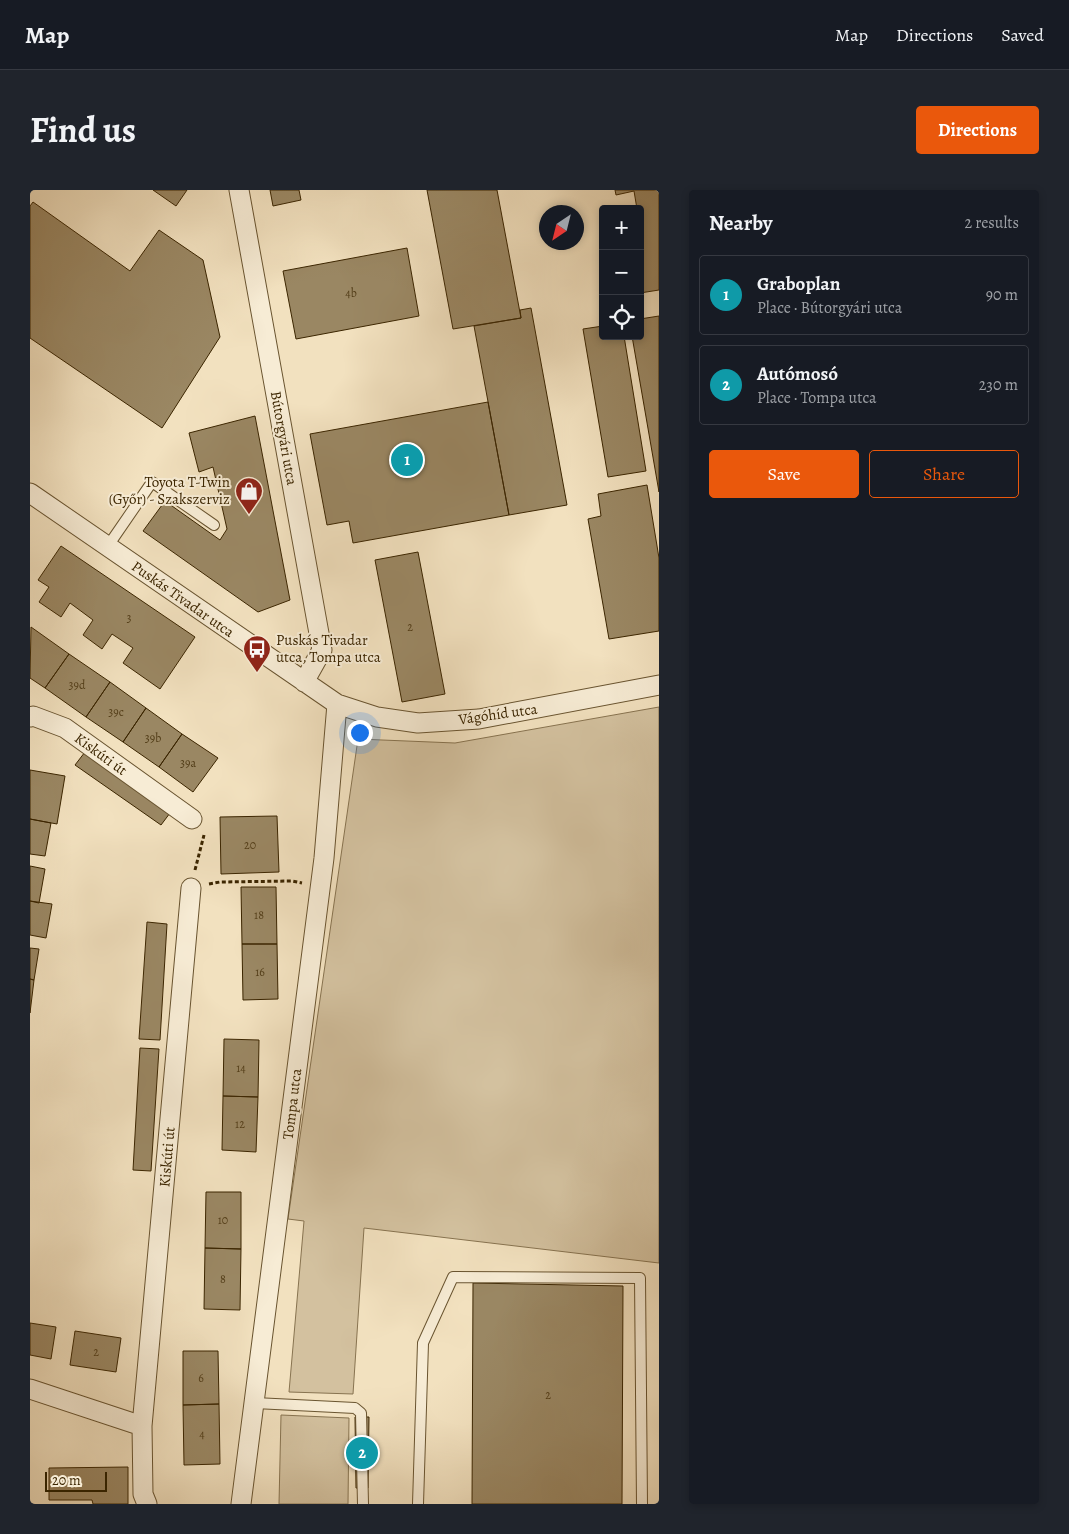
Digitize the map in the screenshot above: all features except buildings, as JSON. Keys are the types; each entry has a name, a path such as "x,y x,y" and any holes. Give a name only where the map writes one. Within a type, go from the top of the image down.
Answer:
{"street":[{"name":"Bútorgyári utca","path":"239,190 322,650 304,682"},
{"name":"Puskás Tivadar utca","path":"30,493 337,704"},
{"name":"Vágóhíd utca","path":"337,704 377,717 418,722 479,719 659,685"},
{"name":"Tompa utca","path":"241,1504 320,886 337,704"},
{"name":"Kiskúti út","path":"30,717 33,716 65,728 192,819"},
{"name":"Kiskúti út","path":"147,1504 143,1494 142,1426 191,888"},
{"path":"30,1389 142,1426"}],"lane":[{"path":"108,546 152,482 214,524"},
{"path":"418,1504 423,1343 453,1277 640,1278 642,1504"},
{"path":"254,1403 355,1408 361,1413 363,1504"}],"path":[{"path":"192,819 206,830 191,888 220,882 292,881 320,886"}],"shaded area":[{"path":"659,707 659,1263 364,1228 353,1394 289,1392 304,1221 288,1219 358,739 455,743"},
{"path":"281,1415 349,1418 348,1504 279,1504"}],"place":[{"name":"Graboplan","path":"407,460"},
{"name":"Toyota T-Twin (Győr) - Szakszerviz","path":"249,515"},
{"name":"Puskás Tivadar utca, Tompa utca","path":"257,673"},
{"name":"Autómosó","path":"362,1453"}]}
